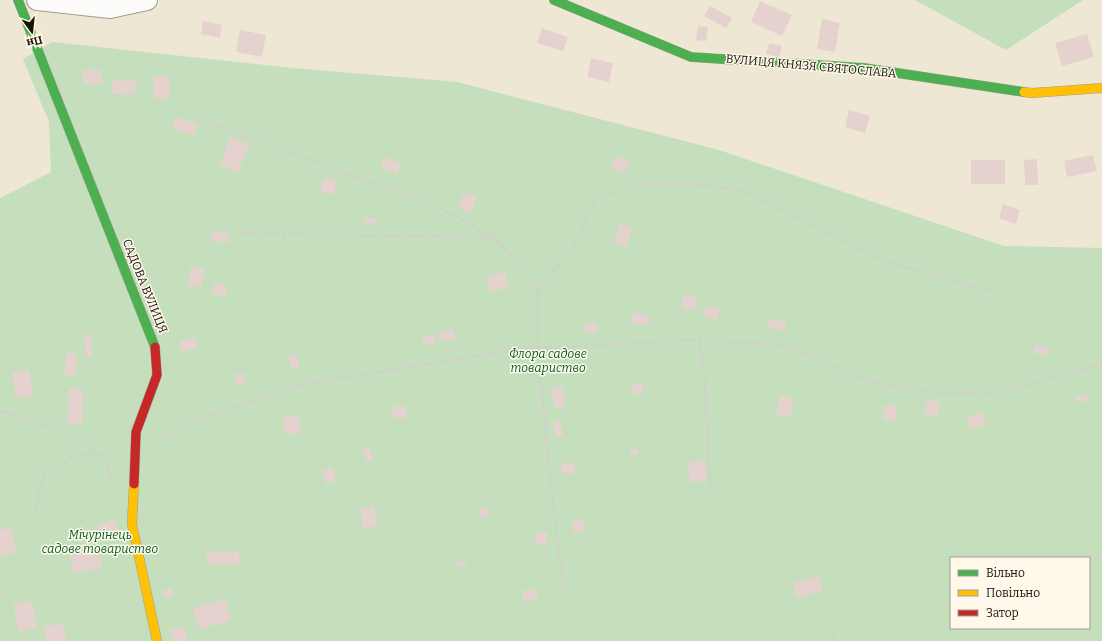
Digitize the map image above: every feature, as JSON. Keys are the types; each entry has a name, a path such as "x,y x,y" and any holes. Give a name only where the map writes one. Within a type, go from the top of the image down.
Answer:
{"street":[{"name":"САДОВА ВУЛИЦЯ","path":"18,0 155,344 157,375 136,432 133,463 132,524 157,641"},
{"path":"37,0 110,8 147,0"},
{"name":"ВУЛИЦЯ КНЯЗЯ СВЯТОСЛАВА","path":"554,0 691,57 864,68 1032,92 1102,88"}],"path":[{"path":"209,123 436,206 496,238 538,290 538,349 550,476 563,588"},
{"path":"538,290 572,249 595,200 634,184 694,184 742,190 882,260 966,285 996,291"},
{"path":"240,234 496,238"},
{"path":"133,463 148,442 220,411 294,386 511,350 700,341 784,345 871,382 943,394 1002,392 1102,364"},
{"path":"700,341 704,372 711,492"},
{"path":"0,411 17,414 52,429 72,438 102,455 114,482"},
{"path":"35,510 44,474 76,456 102,455"},
{"path":"1090,559 1102,557"},
{"path":"831,632 834,641"}],"green space":[{"path":"915,0 1083,0 1006,50"},
{"name":"Флора садове товариство","path":"52,42 293,68 457,82 719,150 1004,246 1102,248 1102,641 0,641 0,198 51,172 49,122 23,59"}],"building":[{"path":"760,1 792,15 782,36 751,22"},
{"path":"710,6 732,18 726,28 704,16"},
{"path":"822,19 840,23 835,52 817,49"},
{"path":"203,21 222,25 220,38 201,34"},
{"path":"698,26 708,27 706,41 696,40"},
{"path":"542,28 568,37 563,51 537,43"},
{"path":"240,30 266,35 262,57 236,52"},
{"path":"1087,34 1094,57 1062,66 1055,43"},
{"path":"769,43 782,46 779,57 766,54"},
{"path":"591,58 613,63 609,82 587,77"},
{"path":"83,70 101,70 102,84 83,84"},
{"path":"154,76 170,77 169,99 153,98"},
{"path":"113,79 136,80 135,95 112,94"},
{"path":"849,110 870,116 865,133 845,127"},
{"path":"175,117 198,123 195,135 172,129"},
{"path":"230,137 249,144 238,172 220,165"},
{"path":"1093,155 1097,171 1067,177 1064,161"},
{"path":"616,156 629,161 624,174 611,168"},
{"path":"385,157 401,164 397,174 380,167"},
{"path":"1037,159 1038,185 1025,185 1024,160"},
{"path":"971,160 1005,160 1005,184 971,184"},
{"path":"323,178 336,180 334,194 321,193"},
{"path":"464,193 477,197 471,213 458,208"},
{"path":"1003,204 1020,210 1016,224 999,218"},
{"path":"365,218 376,218 375,224 365,224"},
{"path":"619,224 632,227 627,247 614,243"},
{"path":"213,231 230,234 228,243 211,241"},
{"path":"190,267 204,268 202,286 189,285"},
{"path":"506,273 508,288 489,291 487,275"},
{"path":"214,283 227,285 226,296 212,294"},
{"path":"683,295 696,297 695,310 682,309"},
{"path":"706,305 720,309 717,320 703,316"},
{"path":"632,313 649,315 648,325 631,323"},
{"path":"769,318 787,322 785,331 767,327"},
{"path":"585,323 598,323 597,333 584,332"},
{"path":"454,330 455,340 440,341 440,331"},
{"path":"84,334 91,334 93,356 86,356"},
{"path":"434,335 435,344 423,345 422,336"},
{"path":"194,337 197,347 183,352 179,342"},
{"path":"1034,345 1048,347 1047,355 1033,353"},
{"path":"66,353 77,354 76,375 64,375"},
{"path":"296,354 300,367 292,369 288,357"},
{"path":"29,370 33,396 16,398 12,373"},
{"path":"244,373 246,383 237,385 235,374"},
{"path":"632,383 643,383 643,394 632,394"},
{"path":"563,386 565,407 554,408 552,387"},
{"path":"69,388 83,389 82,424 67,424"},
{"path":"1087,395 1088,401 1076,402 1075,396"},
{"path":"780,396 794,399 790,417 776,414"},
{"path":"928,400 940,403 937,417 924,414"},
{"path":"394,405 407,407 405,419 392,417"},
{"path":"884,405 897,406 895,421 883,419"},
{"path":"982,412 986,424 971,429 967,417"},
{"path":"284,417 300,417 300,434 284,434"},
{"path":"559,421 564,435 556,437 552,423"},
{"path":"368,447 373,459 367,462 362,449"},
{"path":"638,449 639,455 630,456 630,450"},
{"path":"704,460 707,480 691,483 687,463"},
{"path":"561,463 575,463 574,474 561,473"},
{"path":"332,468 336,481 326,484 322,471"},
{"path":"374,506 377,526 363,528 360,508"},
{"path":"480,508 488,509 487,518 479,517"},
{"path":"115,519 119,531 100,537 96,526"},
{"path":"583,520 585,530 574,533 571,523"},
{"path":"12,528 16,553 0,556 0,530"},
{"path":"537,532 548,533 546,546 535,544"},
{"path":"99,548 102,568 73,573 70,553"},
{"path":"239,552 239,564 207,565 206,553"},
{"path":"458,560 466,562 465,568 456,566"},
{"path":"819,576 823,591 796,598 793,583"},
{"path":"172,588 174,595 164,598 162,591"},
{"path":"523,590 538,590 537,600 523,600"},
{"path":"226,599 231,620 199,629 193,608"},
{"path":"32,601 37,628 19,632 13,604"},
{"path":"62,623 67,641 47,641 44,627"},
{"path":"184,627 187,641 173,641 170,630"}],"traffic: fast":[{"path":"18,0 155,347"},
{"path":"554,0 691,57 864,68 1024,92"}],"traffic: slow":[{"path":"1024,92 1032,93 1102,88"},
{"path":"134,484 132,524 157,641"}],"traffic: jam":[{"path":"134,484 136,432 157,375 155,347"}],"park label":[{"name":"Мічурінець садове товариство","path":"100,542"}]}
